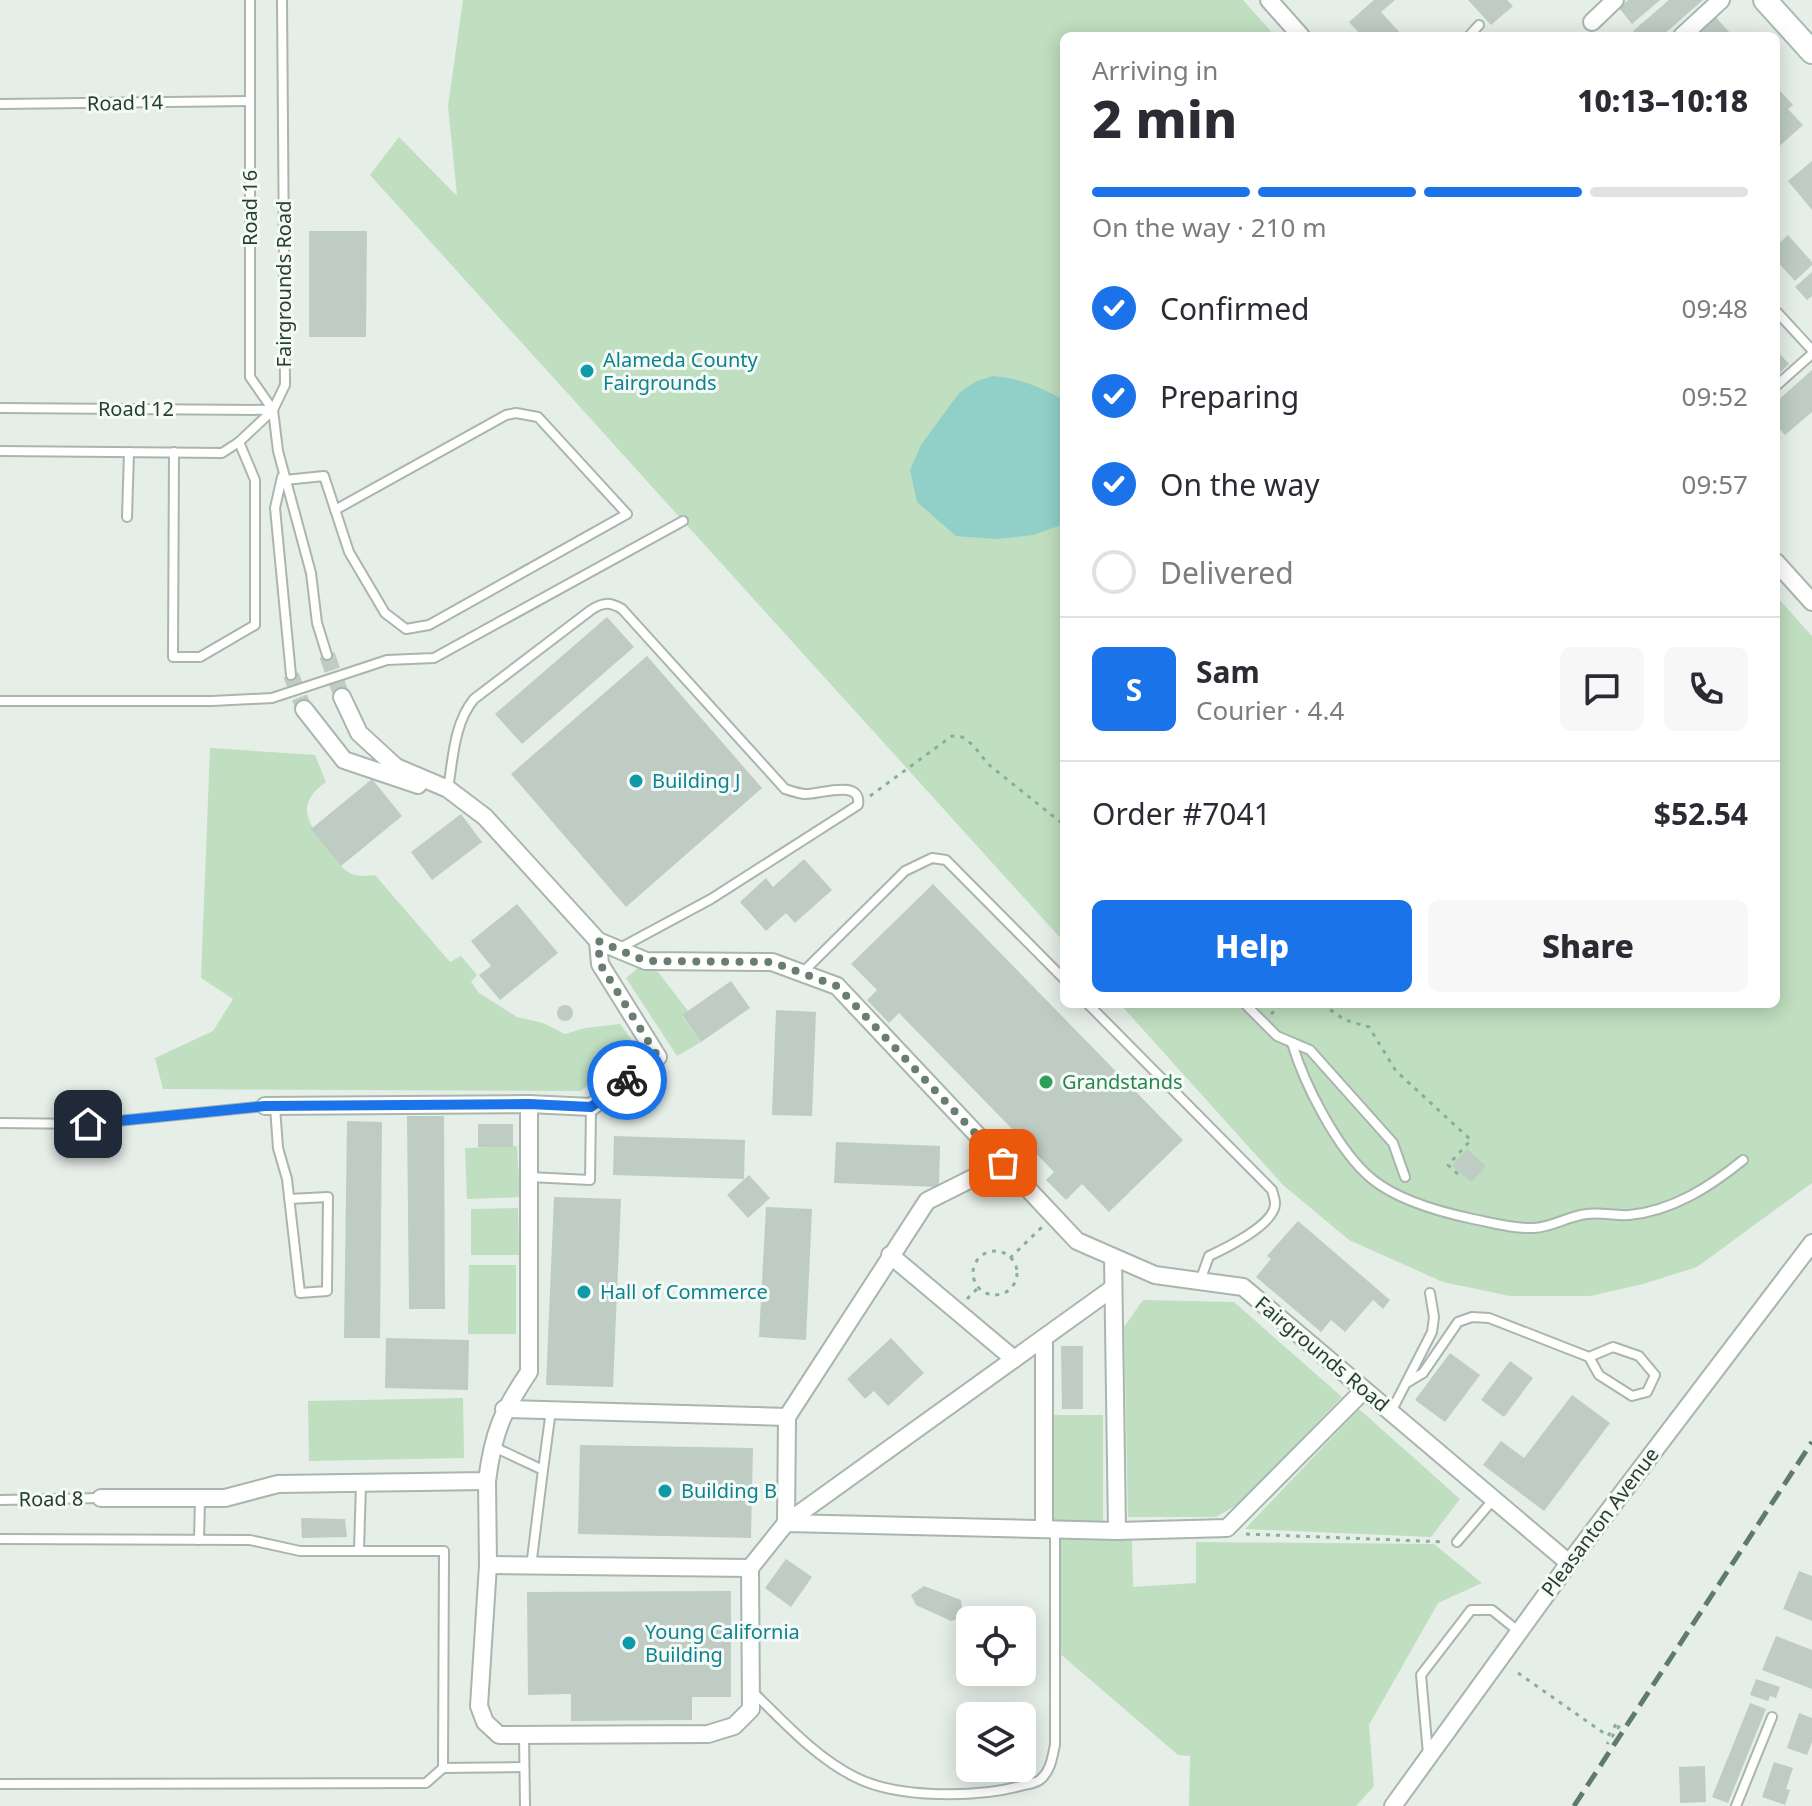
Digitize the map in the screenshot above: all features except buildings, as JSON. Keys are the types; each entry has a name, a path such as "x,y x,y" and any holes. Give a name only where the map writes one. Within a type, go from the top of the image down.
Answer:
{"street":[{"path":"1269,0 1297,32"},
{"path":"1592,22 1615,0"},
{"path":"1686,32 1721,0"},
{"path":"1765,0 1812,52"},
{"path":"1780,566 1812,602"},
{"name":"Fairgrounds Road","path":"342,697 359,733 396,767 448,789 485,817 598,941 646,961 772,962 837,986 1077,1241 1155,1275 1243,1287 1569,1563"},
{"path":"304,709 344,760 409,784 448,789"},
{"path":"270,1106 529,1104 591,1107 658,1057 600,964 598,941"},
{"path":"529,1104 529,1372 504,1409 491,1445 487,1481 488,1565 479,1706 485,1722 499,1735 708,1734 734,1726 751,1709 750,1568 786,1523 1113,1288"},
{"path":"786,1523 787,1417 927,1201 1003,1163"},
{"name":"Pleasanton Avenue","path":"1393,1806 1518,1631 1812,1243"},
{"path":"890,1255 1014,1359"},
{"path":"1113,1257 1117,1531"},
{"path":"1044,1338 1049,1529"},
{"path":"786,1523 1117,1531 1227,1528 1364,1390"},
{"path":"504,1409 787,1417"},
{"path":"101,1498 225,1498 278,1484 487,1481"},
{"path":"488,1565 750,1568"}],"lane":[{"name":"Road 16","path":"250,0 250,377 273,410"},
{"name":"Fairgrounds Road","path":"282,0 285,385 273,410 284,476 311,573 317,623 327,655"},
{"path":"1473,32 1479,25"},
{"name":"Road 14","path":"0,104 250,101"},
{"path":"1780,316 1812,352 1780,382"},
{"name":"Road 12","path":"0,408 273,410"},
{"path":"0,451 222,453 239,442 273,410"},
{"path":"291,675 275,508 284,476 324,476 335,510 349,552 385,613 406,629 429,625 627,514 538,417 516,413 506,415 335,510"},
{"path":"174,452 173,657 200,657 255,625 255,480 239,442"},
{"path":"127,517 129,452"},
{"path":"0,701 272,698 387,660 434,658 683,521"},
{"path":"448,789 460,721 474,699 591,610 600,604 611,603 622,609 785,789 802,794 849,789 856,793 858,805 711,899 618,949"},
{"path":"802,973 905,871 932,858 946,860 1060,975"},
{"path":"1092,1008 1272,1190 1275,1203 1273,1213 1241,1240 1209,1256 1200,1281"},
{"path":"1249,1008 1277,1036 1310,1050 1393,1143 1405,1177"},
{"path":"1292,1043 1301,1074 1320,1107 1346,1149 1371,1179 1409,1200 1463,1216 1532,1228 1592,1213 1632,1215 1667,1206 1695,1194 1743,1160"},
{"path":"0,1123 88,1124 270,1106 289,1199 300,1293 327,1291 328,1197 289,1199"},
{"path":"529,1177 590,1180 591,1107"},
{"path":"1391,1412 1434,1325 1430,1293"},
{"path":"1408,1382 1423,1373 1458,1322 1472,1317 1489,1318 1589,1357 1599,1375 1632,1396 1647,1392 1655,1375 1639,1356 1613,1347 1589,1357"},
{"path":"531,1567 551,1410"},
{"path":"491,1445 543,1470"},
{"path":"359,1550 361,1484"},
{"name":"Road 8","path":"0,1500 101,1498"},
{"path":"199,1540 200,1498"},
{"path":"1457,1542 1493,1500"},
{"path":"751,1690 799,1737 856,1778 895,1789 942,1795 1001,1792 1039,1781 1051,1765 1055,1745 1049,1529"},
{"path":"0,1539 250,1540 300,1551 444,1551 443,1768"},
{"path":"1428,1759 1421,1675 1471,1610 1492,1610 1518,1631"},
{"path":"1736,1806 1772,1717"},
{"path":"524,1735 525,1806"},
{"path":"0,1784 426,1783 443,1768 524,1767"}],"path":[{"path":"858,805 952,736 962,737 973,745 988,764 1060,822"},
{"path":"1328,1008 1345,1020 1369,1027 1396,1071 1471,1140 1448,1165 1460,1176"},
{"path":"1010,1258 1053,1216"},
{"path":"999,1252 1010,1258 1017,1273 1009,1290 991,1294 977,1285 973,1271 984,1254 999,1252"},
{"path":"1227,1528 1239,1534 1457,1542"},
{"path":"1518,1673 1608,1736 1617,1723 1620,1725 1607,1744"}],"green space":[{"path":"463,0 1243,0 1271,32 1060,32 1060,938 370,175 399,137 457,196 448,106"},
{"path":"1780,600 1812,636 1812,1183 1697,1267 1590,1296 1510,1296 1443,1282 1349,1240 1283,1185 1124,1008 1780,1008"},
{"path":"210,748 315,755 326,782 316,790 307,807 315,832 347,871 359,876 375,875 450,962 461,956 477,975 471,982 479,993 517,1017 543,1023 565,1034 620,1024 640,1051 580,1091 163,1089 155,1058 213,1031 233,999 201,978"},
{"path":"638,968 658,972 688,1011 682,1016 701,1042 677,1056 626,978"},
{"path":"517,1146 520,1197 467,1199 465,1148"},
{"path":"518,1208 519,1255 471,1255 471,1209"},
{"path":"469,1265 516,1265 516,1334 468,1334"},
{"path":"1143,1300 1234,1302 1342,1397 1242,1502 1216,1517 1128,1517 1124,1327"},
{"path":"463,1398 464,1458 309,1461 308,1401"},
{"path":"1359,1409 1460,1499 1431,1537 1245,1529"},
{"path":"1054,1415 1103,1415 1103,1522 1053,1522"},
{"path":"1059,1538 1132,1541 1133,1587 1196,1583 1196,1542 1434,1544 1482,1583 1438,1603 1369,1725 1374,1786 1356,1806 1189,1806 1190,1756 1178,1755 1058,1652"}],"water":[{"path":"993,376 1012,379 1060,398 1060,525 1033,535 997,539 956,536 917,502 910,470 921,445 959,393 977,381"}],"tunnel":[{"path":"327,655 342,697"},
{"path":"291,675 304,709"}],"railway":[{"path":"1574,1806 1812,1442"}],"way so far":[{"path":"627,1080 658,1057 600,964 598,941 646,961 772,962 837,986 1003,1163"}],"place":[{"name":"Alameda County Fairgrounds","path":"587,371"},
{"name":"Building J","path":"636,781"},
{"name":"Grandstands","path":"1046,1082"},
{"name":"Hall of Commerce","path":"584,1292"},
{"name":"Building B","path":"665,1491"},
{"name":"Young California Building","path":"629,1643"}],"route":[{"path":"88,1124 265,1106 529,1104 591,1107 627,1080"}]}
